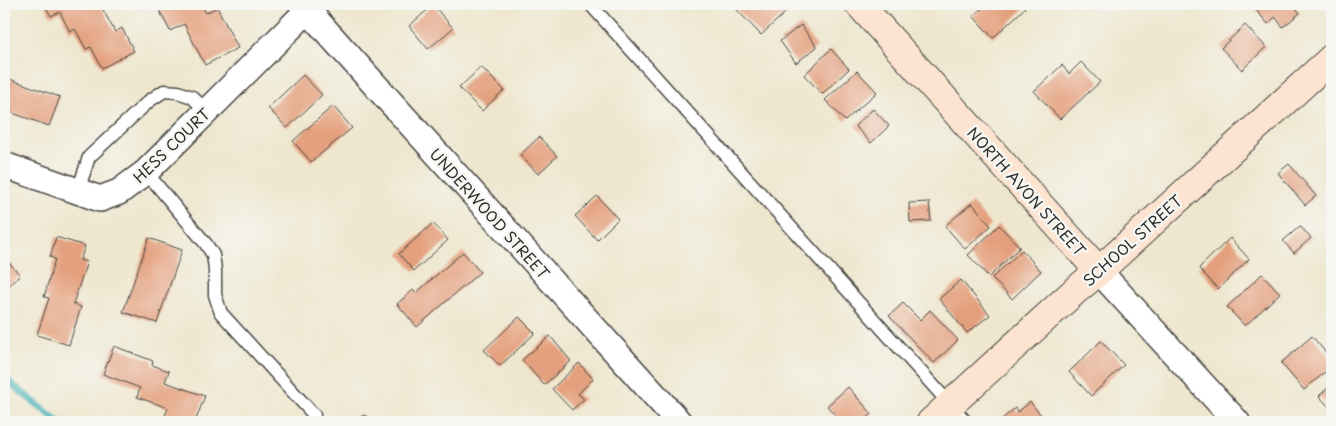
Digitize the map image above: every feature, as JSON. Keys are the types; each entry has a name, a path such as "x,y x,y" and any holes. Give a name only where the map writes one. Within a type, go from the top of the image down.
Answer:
{"main road":[{"name":"NORTH AVON STREET","path":"859,4 1099,271"},
{"name":"SCHOOL STREET","path":"949,417 1076,290 1332,58"}],"street":[{"name":"HESS COURT","path":"4,165 100,199 119,192 146,172 308,6"},
{"name":"UNDERWOOD STREET","path":"308,6 679,422"},
{"name":"NORTH AVON STREET","path":"1099,271 1237,422"}],"lane":[{"path":"590,4 949,417"},
{"path":"78,191 89,157 149,101 164,91 178,92 192,98 207,111"},
{"path":"146,172 206,244 212,255 215,270 215,295 221,313 314,415"}],"building":[{"path":"44,4 100,4 115,32 122,28 134,51 102,68 91,47 86,49 75,29 70,32 60,12 51,16"},
{"path":"156,4 201,4 206,13 217,7 238,48 205,65 184,24 170,31"},
{"path":"741,4 780,4 787,11 761,35 736,9"},
{"path":"987,4 1021,4 1025,8 993,38 973,16"},
{"path":"1251,4 1292,4 1300,13 1283,27 1275,17 1268,24"},
{"path":"433,5 453,28 428,49 409,26"},
{"path":"801,25 817,47 796,63 780,41"},
{"path":"1245,25 1266,47 1242,70 1221,48"},
{"path":"831,49 849,69 822,94 804,75"},
{"path":"1081,62 1100,82 1060,119 1034,91 1062,65 1069,74"},
{"path":"481,67 504,90 482,111 459,88"},
{"path":"857,71 877,92 845,121 825,100"},
{"path":"303,75 322,95 287,128 268,108"},
{"path":"4,77 60,97 49,126 4,110"},
{"path":"333,106 352,128 311,162 293,141"},
{"path":"873,109 889,126 871,143 855,126"},
{"path":"539,137 557,156 538,174 520,155"},
{"path":"1289,164 1316,196 1305,205 1278,173"},
{"path":"597,196 618,219 597,240 575,216"},
{"path":"929,202 931,221 910,222 909,203"},
{"path":"972,203 991,226 965,249 945,226"},
{"path":"433,223 448,240 414,271 399,254"},
{"path":"999,225 1020,247 989,277 968,255"},
{"path":"1300,226 1311,238 1294,253 1283,241"},
{"path":"56,237 85,246 80,260 87,262 73,304 81,307 69,345 37,335 49,298 44,297 55,259 50,257"},
{"path":"149,238 182,250 157,323 123,312"},
{"path":"1230,238 1249,259 1218,289 1199,268"},
{"path":"1022,250 1041,271 1012,299 992,278"},
{"path":"463,252 480,272 417,327 397,304 413,290 416,293"},
{"path":"4,257 20,275 4,290"},
{"path":"1262,274 1280,293 1245,326 1227,307"},
{"path":"961,280 990,315 967,333 939,299"},
{"path":"903,303 920,320 930,310 958,340 934,363 889,316"},
{"path":"519,317 535,333 500,366 484,350"},
{"path":"550,336 571,361 544,385 522,360"},
{"path":"1312,336 1332,360 1332,366 1304,390 1281,363"},
{"path":"1101,341 1124,365 1091,396 1069,372"},
{"path":"114,346 153,361 152,365 169,371 165,382 205,396 195,422 163,421 168,408 137,397 140,388 103,374"},
{"path":"579,363 593,379 578,394 584,399 572,410 552,389"},
{"path":"1332,384 1332,410 1319,396"},
{"path":"848,387 872,414 862,422 842,422 827,406"},
{"path":"1030,402 1047,422 1002,422 1001,420 1015,408 1018,412"},
{"path":"365,415 368,422 347,422"}],"waterway":[{"path":"4,378 59,422"}]}
